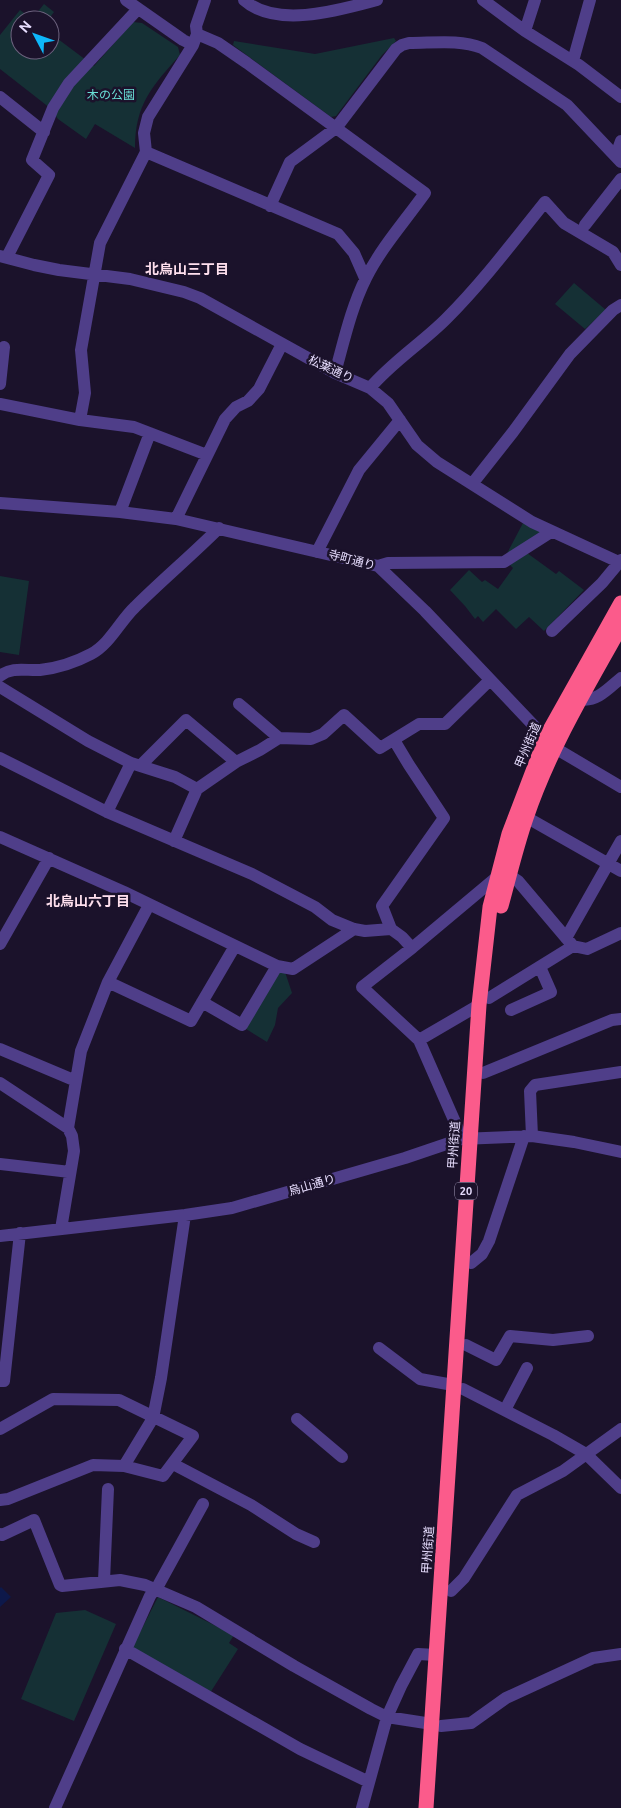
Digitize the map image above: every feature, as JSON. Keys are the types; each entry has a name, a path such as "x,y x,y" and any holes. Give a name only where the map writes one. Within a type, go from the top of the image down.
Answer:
{"highway":[{"name":"甲州街道","path":"426,1808 451,1591 469,1139 484,1002 500,907 509,834 550,742 621,603"},
{"name":"甲州街道","path":"504,875 526,817 550,742 580,699 621,626"},
{"name":"甲州街道","path":"436,1808 436,1655 458,1387 466,1346 471,1263 469,1139 483,1073 484,1002"}],"street":[{"path":"126,0 183,40 195,39 218,43 425,193 365,278 353,309 335,373"},
{"path":"80,420 85,394 81,350 100,243 146,152 144,133 148,117 195,39 196,26 205,0"},
{"path":"244,0 262,10 278,15 297,16 377,0"},
{"path":"483,0 525,31 573,61 621,97"},
{"path":"525,31 535,0"},
{"path":"573,61 590,0"},
{"path":"3,256 49,175 32,160 53,108 69,83 138,10"},
{"path":"270,206 290,162 336,128 396,49 410,43 458,42 482,48 567,105 619,159"},
{"path":"0,97 44,132"},
{"path":"619,159 621,141"},
{"path":"146,152 338,234 354,253 365,278"},
{"path":"585,225 621,179"},
{"path":"370,388 380,376 435,330 470,295 545,202 564,223 613,252 621,266"},
{"name":"松葉通り","path":"3,256 34,265 130,279 192,295 335,373 370,388 388,404 417,445 437,462 532,522 621,562"},
{"path":"472,484 570,354 613,310 621,305"},
{"path":"176,519 225,419 236,407 248,401 258,389 282,344"},
{"path":"0,384 4,347"},
{"path":"0,404 80,420 134,427 207,454"},
{"path":"317,552 359,470 400,420"},
{"path":"120,512 150,433"},
{"name":"寺町通り","path":"0,503 120,512 176,519 378,566 425,611 550,742 621,787"},
{"path":"0,676 4,672 17,669 40,670 68,664 93,653 110,637 134,608 219,528"},
{"path":"378,566 388,563 504,562 551,532"},
{"path":"552,631 621,562"},
{"path":"580,699 588,701 597,698 621,678"},
{"path":"174,841 197,789 236,762 279,738 311,739 323,734 344,715 380,748 419,724 445,724 490,680"},
{"path":"0,687 88,741 136,765 175,777 197,789"},
{"path":"239,704 279,738"},
{"path":"107,812 136,765 186,720 236,762"},
{"path":"394,740 408,765 444,818 382,906 390,929 402,937 412,948"},
{"path":"0,758 107,812 252,874 315,907 332,920 365,932 390,929"},
{"path":"526,817 621,871"},
{"path":"0,837 49,858 277,966 293,969 354,929"},
{"path":"420,1040 540,967 569,942 621,841"},
{"path":"0,944 49,858"},
{"path":"469,1139 458,1129 420,1040 362,987 504,875 518,881 569,942 587,949 621,934"},
{"path":"68,1128 82,1051 108,982 149,905"},
{"path":"108,982 191,1021 235,946"},
{"path":"202,1002 242,1025 277,966"},
{"path":"510,1010 551,992 540,967"},
{"path":"483,1073 612,1020 621,1019"},
{"path":"0,1050 76,1081"},
{"path":"471,1263 482,1254 489,1241 528,1136 530,1091 535,1085 621,1072"},
{"path":"0,1083 68,1128 72,1136 74,1151 61,1229"},
{"name":"烏山通り","path":"0,1236 232,1208 469,1139 528,1136 574,1142 621,1152"},
{"path":"0,1164 70,1172"},
{"path":"124,1466 153,1418 161,1378 185,1215"},
{"path":"0,1381 4,1381 5,1328 20,1234"},
{"path":"466,1346 496,1360 510,1336 552,1340 588,1336"},
{"path":"379,1348 420,1379 458,1387 553,1434 586,1454 621,1488"},
{"path":"504,1410 527,1368"},
{"path":"0,1429 53,1399 119,1400 193,1436 163,1476 124,1466 93,1465 76,1470 31,1490 0,1500"},
{"path":"296,1419 342,1457"},
{"path":"451,1591 464,1578 517,1495 563,1471 621,1429"},
{"path":"173,1464 251,1505 296,1534 314,1542"},
{"path":"104,1581 108,1488"},
{"path":"55,1808 154,1589 159,1584 203,1504"},
{"path":"0,1534 2,1535 34,1520 62,1586 125,1580 154,1589 196,1607 294,1666 387,1717 436,1725 471,1723 506,1698 523,1690 593,1658 621,1654"},
{"path":"125,1650 300,1749 369,1782"},
{"path":"362,1808 387,1717 401,1686 418,1654 436,1655"}],"green space":[{"name":"木の公園","path":"44,4 52,10 39,10"},
{"name":"木の公園","path":"10,22 10,60 60,60 60,40 94,66 133,22 142,23 178,47 180,55 147,97 138,120 135,148 95,124 86,139 58,119 50,108 0,69 0,35"},
{"path":"394,38 396,41 382,55 336,116 331,117 233,45 234,41 315,54"},
{"path":"574,283 606,310 585,329 555,304"},
{"path":"523,523 543,533 504,559"},
{"path":"527,553 556,574 559,571 584,590 544,631 529,617 516,629 496,609 483,622 478,616 475,619 450,590 469,570 482,582 485,580 498,589 513,568 509,564"},
{"path":"0,576 29,581 19,655 0,652"},
{"path":"276,971 285,972 292,993 278,1008 275,1025 267,1042 243,1027"},
{"path":"158,1597 234,1635 229,1643 238,1649 210,1693 132,1648"},
{"path":"85,1610 116,1624 74,1721 21,1699 56,1613"}],"shaded area":[{"path":"0,1588 11,1597 0,1607"}],"district":[{"name":"北烏山三丁目","path":"187,269"},
{"name":"北烏山六丁目","path":"88,901"}]}
